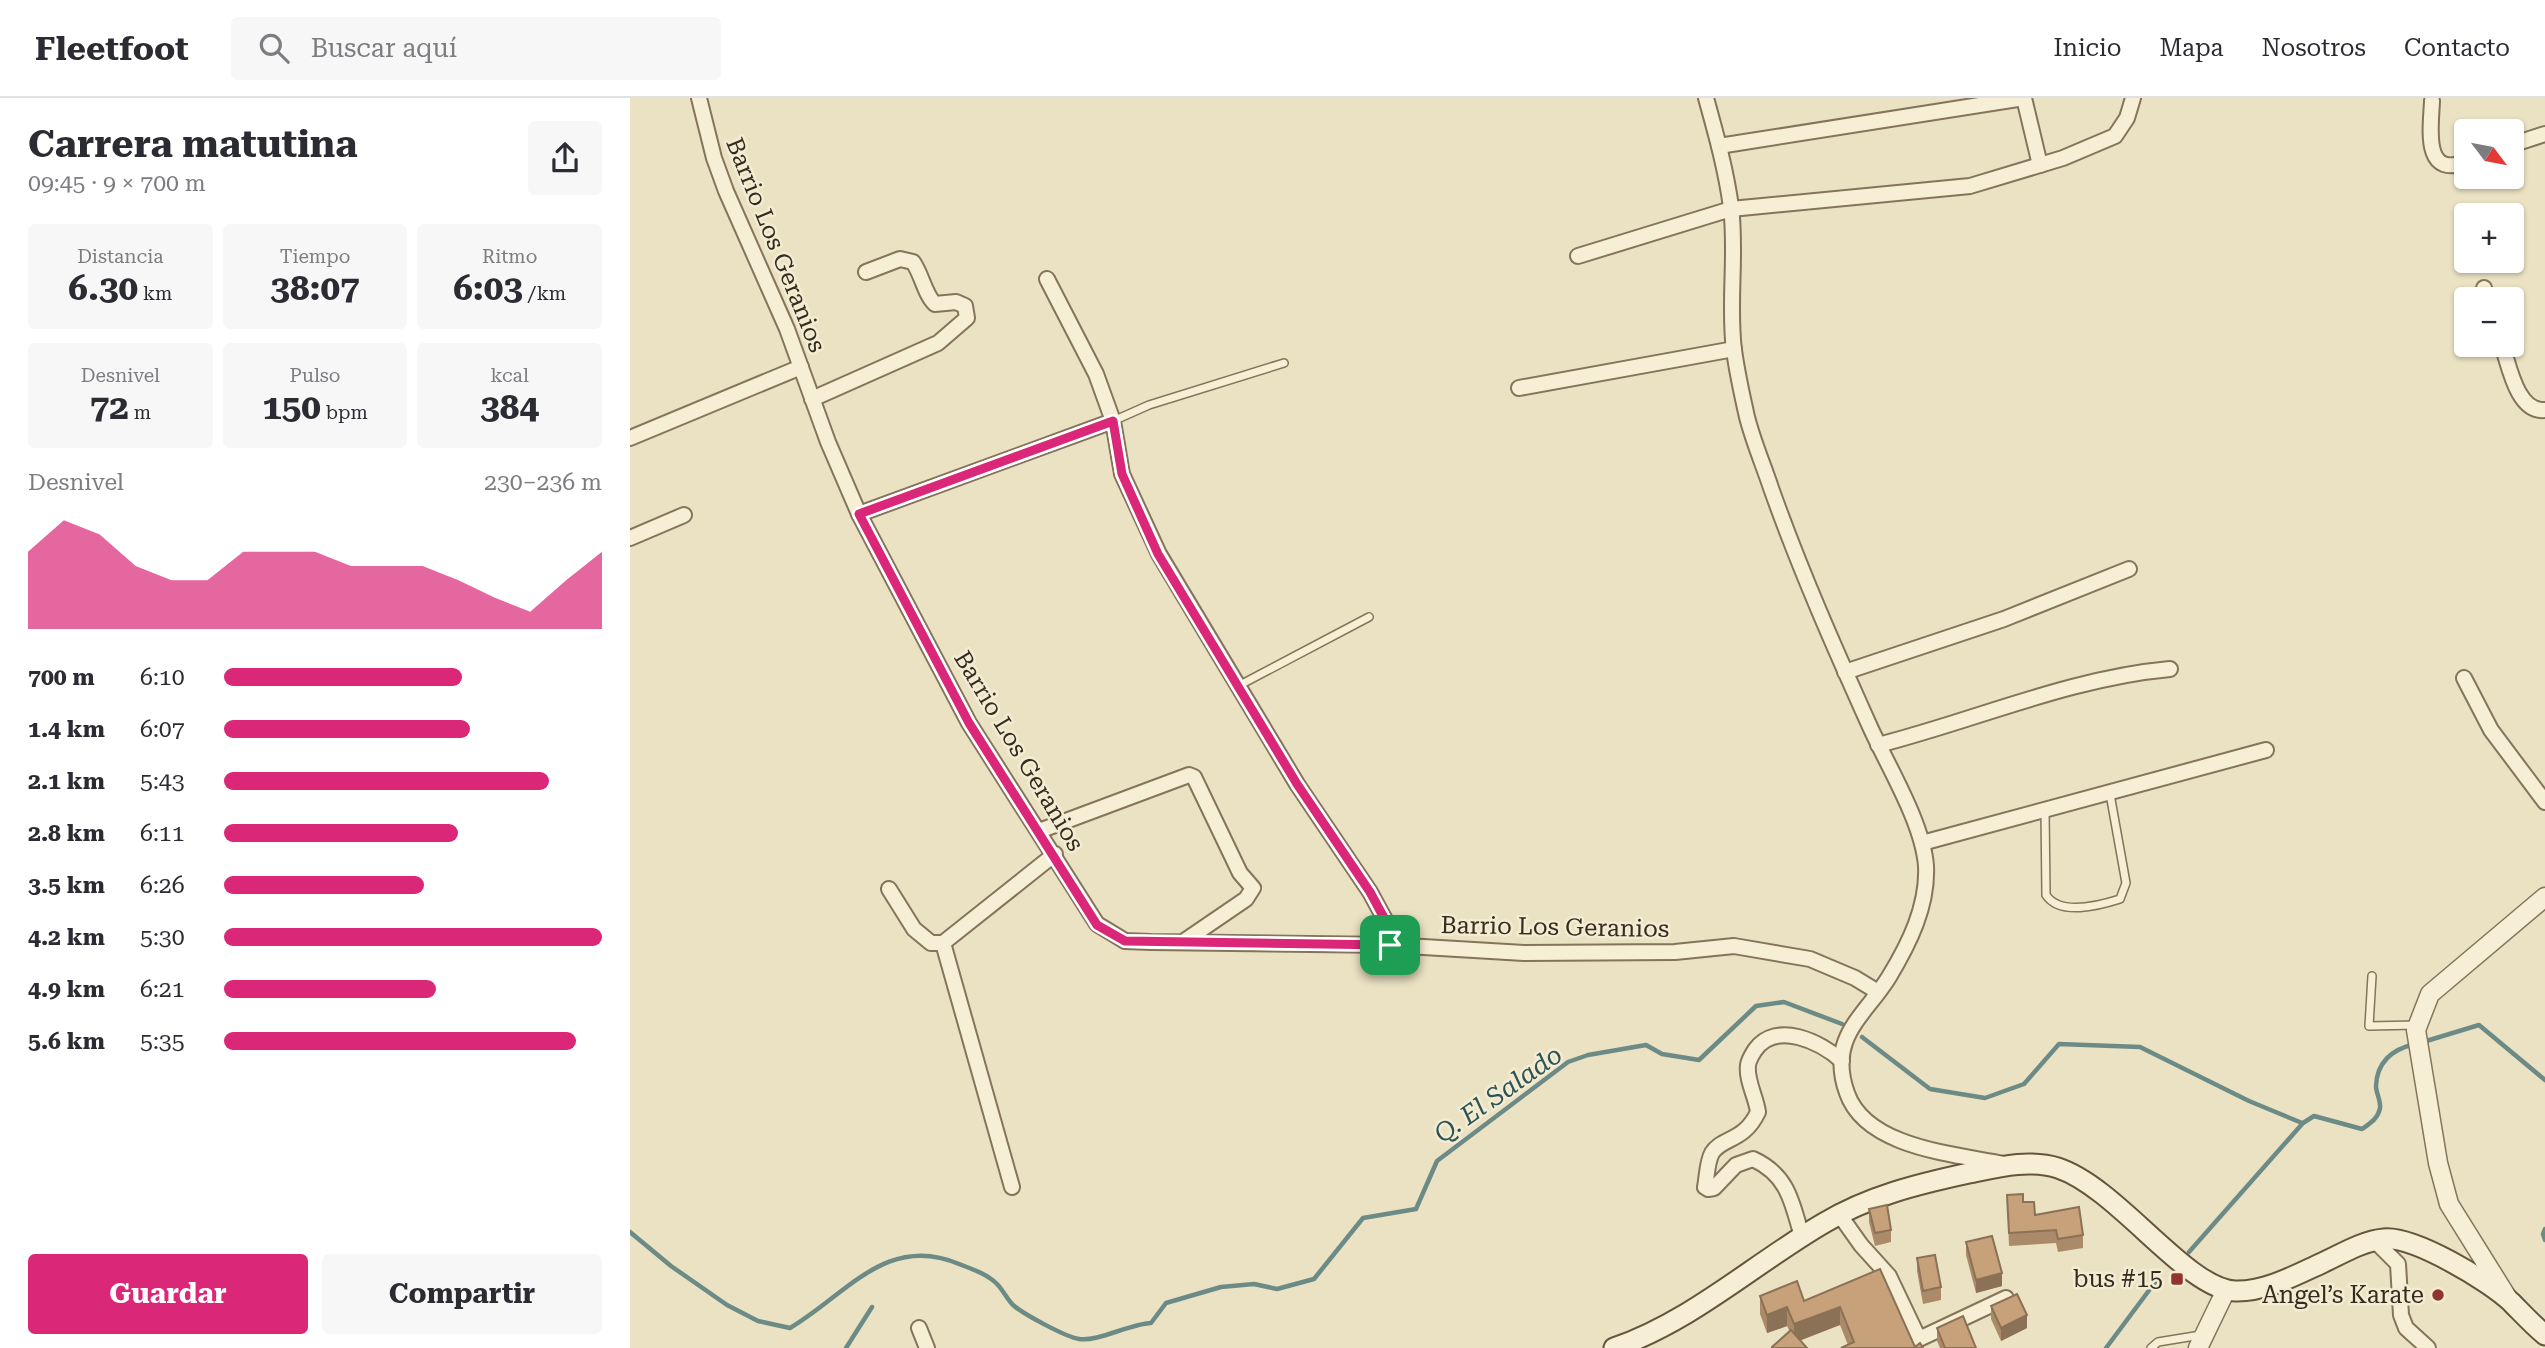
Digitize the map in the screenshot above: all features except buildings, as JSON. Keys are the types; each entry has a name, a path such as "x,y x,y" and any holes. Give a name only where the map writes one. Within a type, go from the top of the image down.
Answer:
{"main road":[{"path":"1614,1348 1683,1315 1839,1214 1895,1190 2008,1165 2044,1164 2080,1178 2111,1198 2198,1275 2226,1290 2259,1288 2286,1280 2375,1241 2399,1239 2436,1253 2509,1300 2545,1335"}],"street":[{"name":"Barrio Los Geranios","path":"699,98 714,158 726,191 859,514 969,723 1055,854 1097,925 1125,941 1390,945 1524,953 1675,952 1734,946 1811,959 1878,992"},
{"path":"1706,98 1719,146 1731,209 1734,349 1748,419 1790,541 1845,672 1894,775 1922,843 1926,867 1921,911 1899,958 1878,992 1855,1019 1842,1061 1847,1094 1855,1109 1884,1133 1902,1142 2008,1165"},
{"path":"1719,146 2024,98 2040,166"},
{"path":"1578,256 1731,209 1970,186 2040,166 2115,136 2127,118 2133,98"},
{"path":"2432,101 2431,151 2437,159 2449,165 2454,164"},
{"path":"2524,141 2545,134"},
{"path":"812,399 938,343 967,318 965,306 956,302 935,304 928,298 923,278 914,262 900,259 866,272"},
{"path":"1047,279 1083,345 1113,421 1122,474 1158,554 1240,685 1297,784 1370,892 1389,927 1390,945"},
{"path":"1518,387 1734,349"},
{"path":"2506,357 2517,391 2531,406 2545,410"},
{"path":"630,438 800,367"},
{"path":"859,514 1113,421"},
{"path":"630,538 684,515"},
{"path":"1845,672 2004,619 2129,569"},
{"path":"1878,745 2079,684 2124,673 2170,668"},
{"path":"2464,678 2491,730 2545,802"},
{"path":"1922,843 2266,750"},
{"path":"1040,831 1189,775 1194,777 1240,873 1253,888 1246,899 1183,942"},
{"path":"889,889 914,929 931,943 943,943 1055,854"},
{"path":"2509,1300 2449,1204 2420,1064 2417,1028 2430,994 2545,898"},
{"path":"943,943 1012,1187"},
{"path":"1802,1237 1784,1181 1764,1164 1753,1159 1736,1165 1714,1188 1709,1189 1705,1187 1707,1172 1712,1154 1719,1146 1741,1136 1758,1112 1748,1075 1748,1062 1760,1044 1781,1035 1803,1038 1829,1049 1842,1061"},
{"path":"1839,1214 1861,1245 1889,1276 1919,1339 2006,1298"},
{"path":"2375,1241 2398,1264 2401,1315 2406,1328 2428,1348"},
{"path":"2202,1341 2226,1290"},
{"path":"919,1328 927,1348"}],"lane":[{"path":"1113,421 1149,404 1284,363"},
{"path":"1240,685 1369,617"},
{"path":"2045,810 2046,895 2051,904 2061,908 2107,903 2120,899 2126,883 2110,794"},
{"path":"2372,976 2369,1026 2417,1028"},
{"path":"2151,1348 2158,1342 2202,1341"}],"waterway":[{"name":"Q. El Salado","path":"630,1232 671,1266 727,1305 758,1321 790,1328 868,1272 910,1256 933,1256 989,1277 1013,1305 1045,1325 1079,1339 1095,1338 1151,1323 1166,1303 1221,1287 1254,1284 1277,1289 1314,1279 1363,1218 1416,1209 1437,1161 1568,1062 1588,1055 1646,1045 1662,1054 1699,1060 1756,1006 1784,1002 1842,1024"},
{"path":"2423,1042 2479,1025 2545,1080"},
{"path":"1862,1037 1930,1089 1985,1098 2024,1084 2059,1044 2140,1047 2249,1101 2302,1123"},
{"path":"2189,1252 2303,1123 2314,1116 2362,1129 2373,1121 2380,1108 2376,1086 2379,1070 2393,1053 2415,1044"},
{"path":"2545,1229 2545,1240"},
{"path":"2106,1348 2156,1281"},
{"path":"846,1348 872,1307"}],"place":[{"name":"bus #15","path":"2177,1279"},
{"name":"Angel’s Karate","path":"2438,1295"}],"route":[{"path":"1113,421 1122,474 1158,554 1240,685 1297,784 1370,892 1389,927 1390,945 1125,941 1097,925 1055,854 969,723 859,514 1113,421"}]}
